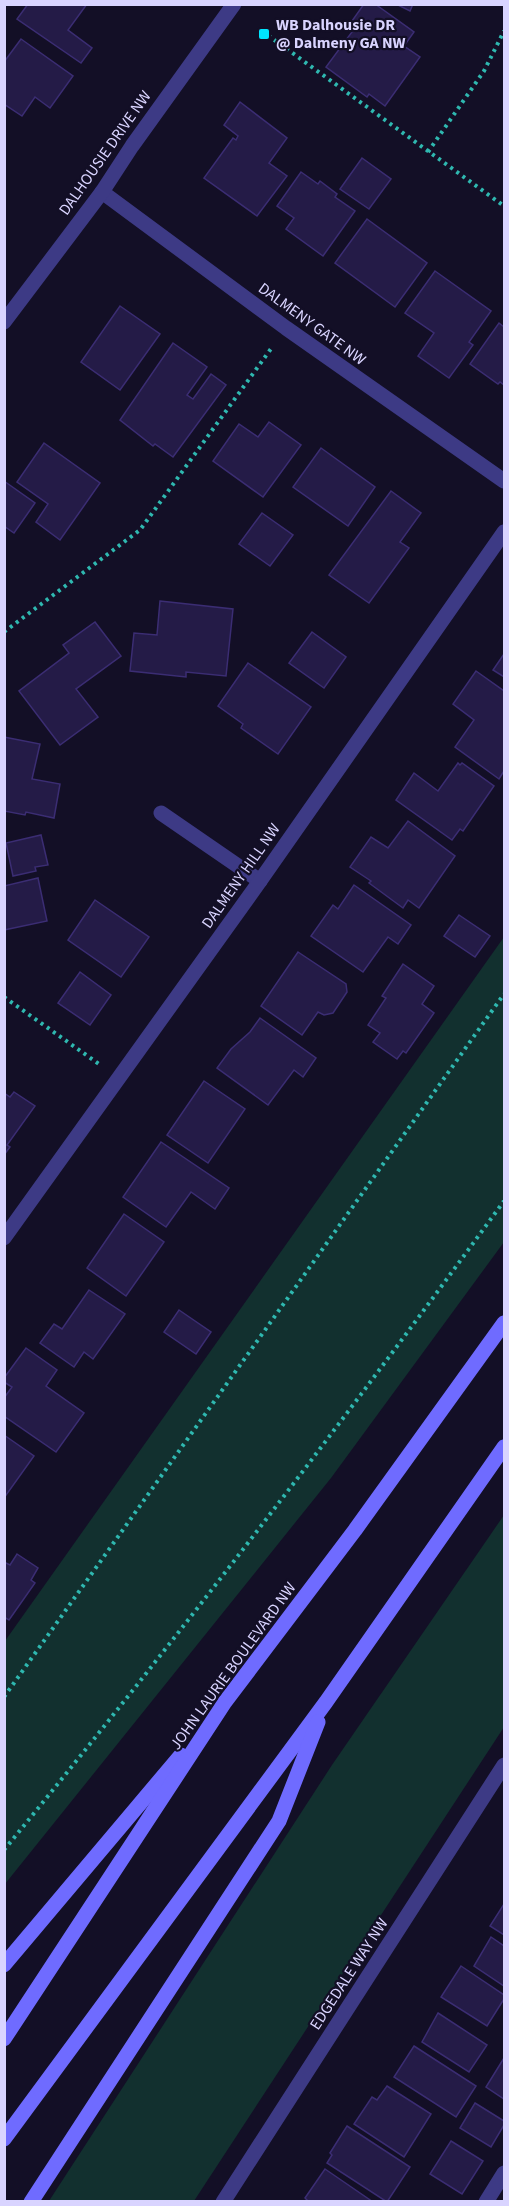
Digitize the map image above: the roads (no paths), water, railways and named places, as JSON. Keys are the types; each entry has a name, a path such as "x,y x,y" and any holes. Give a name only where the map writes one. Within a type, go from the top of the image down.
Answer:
{"main road":[{"name":"JOHN LAURIE BOULEVARD NW","path":"4,2039 225,1702 355,1530 504,1323"},
{"path":"4,2139 326,1702 504,1447"},
{"path":"4,1965 225,1702"},
{"path":"31,2202 279,1821 326,1702"}],"street":[{"name":"DALHOUSIE DRIVE NW","path":"4,322 102,192 139,136 234,4"},
{"name":"DALMENY GATE NW","path":"102,192 286,328 504,481"},
{"name":"DALMENY HILL NW","path":"4,1238 260,880 504,532"},
{"path":"161,813 260,880"},
{"name":"EDGEDALE WAY NW","path":"223,2202 504,1766"},
{"path":"486,2202 504,2173"}],"place":[{"name":"WB Dalhousie DR @ Dalmeny GA NW","path":"264,34"}]}
